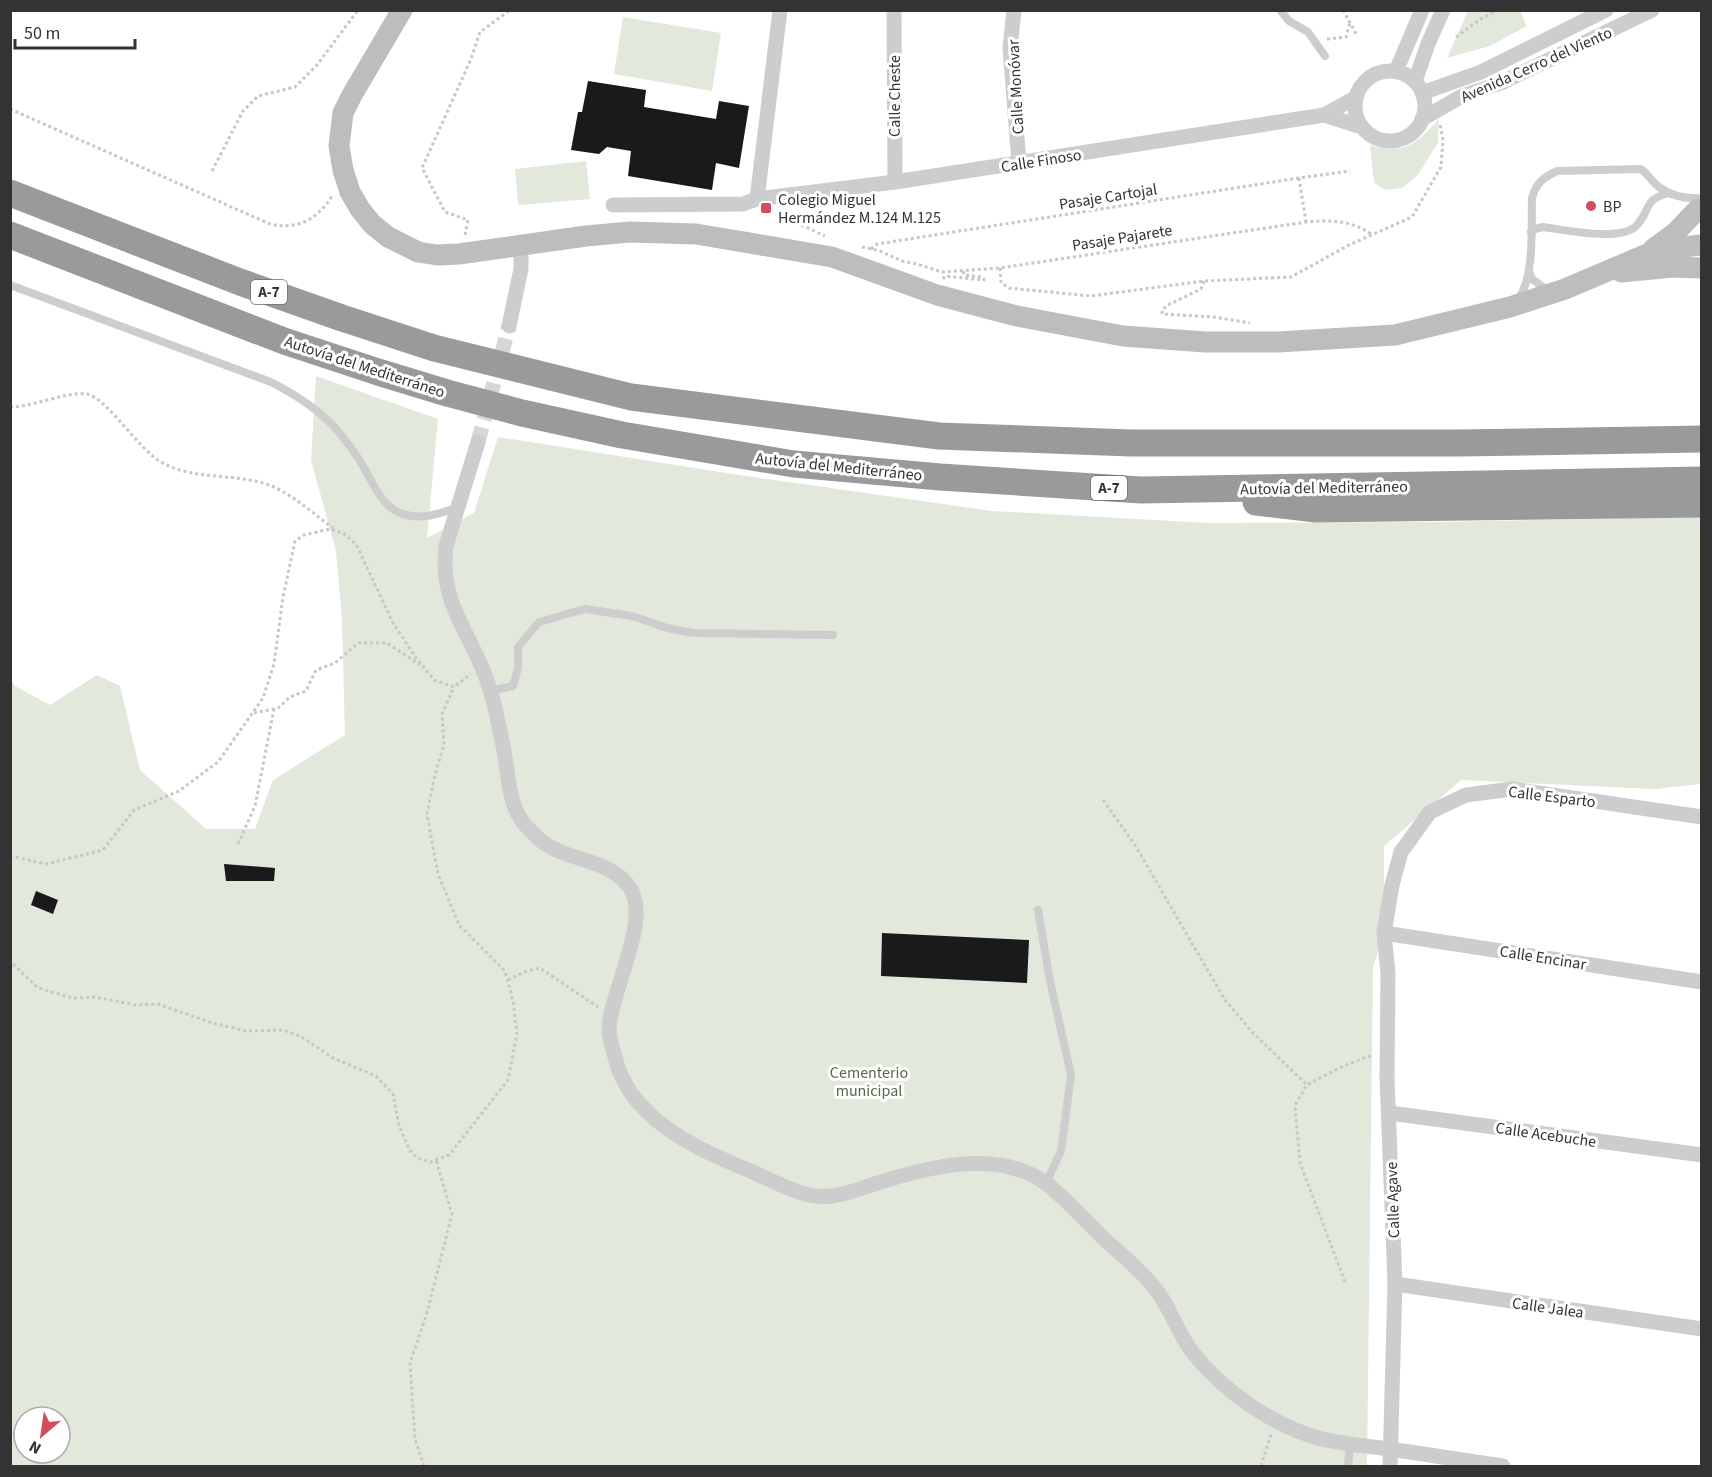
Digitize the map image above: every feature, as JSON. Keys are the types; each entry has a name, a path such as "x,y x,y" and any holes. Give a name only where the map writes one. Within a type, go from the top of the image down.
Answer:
{"highway":[{"name":"A-7","path":"10,193 240,282 342,318 434,348 632,397 939,436 1131,443 1701,440"},
{"name":"Autovía del Mediterráneo","path":"10,235 284,341 378,372 522,413 622,435 794,464 940,477 1141,490 1701,480"},
{"path":"1459,443 1581,425 1701,423"},
{"path":"1141,490 1316,509 1701,504"}],"street":[{"path":"402,10 344,112 339,146 350,192 372,224 402,245 418,252 437,255 459,254 630,232 696,234 832,257 937,295 1017,316 1123,336 1205,342 1278,342 1395,335 1510,307 1597,277 1645,255 1672,248 1701,245"},
{"path":"750,202 780,10"},
{"name":"Calle Cheste","path":"894,10 895,182"},
{"name":"Calle Monóvar","path":"1014,10 1010,48 1019,163"},
{"path":"1396,71 1422,10"},
{"path":"1419,87 1428,44 1443,10"},
{"name":"Avenida Cerro del Viento","path":"1419,87 1481,72 1606,10"},
{"name":"Avenida Cerro del Viento","path":"1422,119 1462,96 1502,83 1652,10"},
{"path":"1385,70 1396,71 1407,75 1419,87 1425,101 1422,119 1409,135 1389,141 1378,139 1362,127 1354,108 1359,88 1366,79 1385,70"},
{"name":"Calle Finoso","path":"614,205 750,202 895,182 1324,115 1355,98"},
{"name":"Calle Finoso","path":"1324,115 1362,127"},
{"path":"1700,203 1698,220 1701,231"},
{"path":"1645,255 1675,233 1700,203"},
{"path":"509,326 521,269 521,245"},
{"path":"1597,277 1646,269 1701,268"},
{"path":"478,441 446,546 445,582 450,601 482,666 496,710 510,796 524,824 547,846 604,867 629,885 637,904 634,934 618,986 609,1030 616,1065 635,1101 658,1122 709,1154 801,1193 826,1197 853,1192 884,1180 942,1166 981,1163 1017,1169 1046,1183 1145,1276 1161,1296 1190,1349 1210,1373 1242,1399 1300,1431 1350,1445 1503,1467"},
{"name":"Calle Esparto","path":"1384,933 1392,885 1401,852 1430,813 1466,795 1512,789 1701,817"},
{"name":"Calle Encinar","path":"1384,933 1701,982"},
{"name":"Calle Agave","path":"1384,933 1388,973 1387,1049 1395,1284 1390,1467"},
{"name":"Calle Acebuche","path":"1390,1113 1701,1155"},
{"name":"Calle Jalea","path":"1395,1284 1701,1329"}],"lane":[{"path":"1280,10 1289,21 1308,32 1325,56"},
{"path":"1510,307 1523,293 1529,270 1532,198 1535,188 1543,178 1557,171 1641,169 1657,186 1669,193 1700,203"},
{"path":"1531,232 1543,227 1619,234 1632,230 1639,223 1649,203 1656,197 1669,193"},
{"path":"1529,270 1532,279 1539,285 1555,292"},
{"path":"10,285 271,382 297,396 327,419 338,431 362,464 377,493 392,509 415,516 429,516 458,508"},
{"path":"490,691 513,686 518,668 518,647 539,622 585,609 632,616 668,628 693,633 833,634"},
{"path":"1038,910 1050,981 1071,1075 1061,1151 1046,1183"},
{"path":"1348,1467 1350,1445"}],"path":[{"path":"212,171 243,111 258,96 295,87 317,65 358,10"},
{"path":"464,241 468,220 445,212 422,168 471,59 480,32 510,10"},
{"path":"1343,10 1356,34"},
{"path":"1456,37 1479,20 1498,10"},
{"path":"1308,32 1321,40 1346,37 1350,22"},
{"path":"10,109 281,227 292,226 314,217 324,209 333,195 343,170"},
{"path":"1000,268 1001,283 1009,288 1091,296 1204,281 1291,277 1371,234 1412,217 1441,167 1443,140 1439,119"},
{"name":"Pasaje Cartojal","path":"871,249 877,244 1350,171"},
{"path":"1299,178 1306,222"},
{"path":"778,197 783,211 793,221 829,238"},
{"name":"Pasaje Pajarete","path":"860,247 880,250 902,261 942,272 1000,268 1306,222 1333,220 1360,226 1371,234"},
{"path":"937,295 945,276 984,280 982,277 964,275 963,271"},
{"path":"1204,281 1201,289 1168,305 1162,310 1162,314 1214,317 1253,323"},
{"path":"10,407 22,407 62,397 88,394 101,402 153,458 167,466 188,472 261,482 284,493 336,531"},
{"path":"10,856 46,864 103,850 134,810 179,791 218,762 263,698 274,664 283,597 295,541 304,535 330,529 343,532 356,544 393,623 423,667 434,680 454,687"},
{"path":"252,714 278,708 290,697 306,691 316,670 335,663 358,643 387,643 423,667"},
{"path":"10,969 12,963 38,988 72,998 95,997 135,1005 158,1004 212,1023 246,1031 283,1030 300,1036 333,1058 376,1076 393,1094 399,1125 409,1149 417,1158 430,1162 450,1155 508,1080 517,1033 513,1001 505,971 459,925 438,874 428,814 435,774 444,745 442,714 454,687 482,666"},
{"path":"238,844 255,806 274,709"},
{"path":"1103,800 1136,845 1225,1000 1253,1033 1307,1085"},
{"path":"507,980 540,968 612,1016"},
{"path":"1345,1282 1300,1162 1295,1105 1307,1085 1341,1066 1387,1049"},
{"path":"424,1467 414,1439 410,1363 427,1313 452,1214 436,1160"},
{"path":"1261,1467 1275,1419"}],"green space":[{"path":"1468,11 1520,11 1527,26 1490,46 1447,58"},
{"path":"623,17 721,33 712,91 614,74"},
{"path":"1439,119 1438,143 1417,176 1402,188 1386,190 1374,183 1370,145 1392,149 1409,145 1424,135"},
{"path":"586,161 590,199 518,205 515,169"},
{"name":"Cementerio municipal","path":"316,376 438,419 427,538 474,513 498,437 739,475 992,511 1208,523 1701,517 1701,784 1655,789 1461,780 1384,846 1384,933 1373,967 1367,1466 11,1466 10,677 15,686 50,705 97,675 120,686 140,770 206,829 255,829 273,780 345,735 342,619 336,551 311,460"}],"building":[{"path":"588,81 646,90 644,107 716,119 719,101 749,106 739,168 716,163 712,190 628,176 631,151 607,147 599,154 571,150 578,112 582,112"},
{"path":"224,864 275,868 274,881 226,881"},
{"path":"36,891 58,900 53,914 31,905"},
{"path":"882,933 1029,940 1027,983 881,976"}],"tunnel":[{"path":"478,442 509,326"}],"place":[{"name":"BP","path":"1591,206"},
{"name":"Colegio Miguel Hermández M.124 M.125","path":"766,208"}]}
